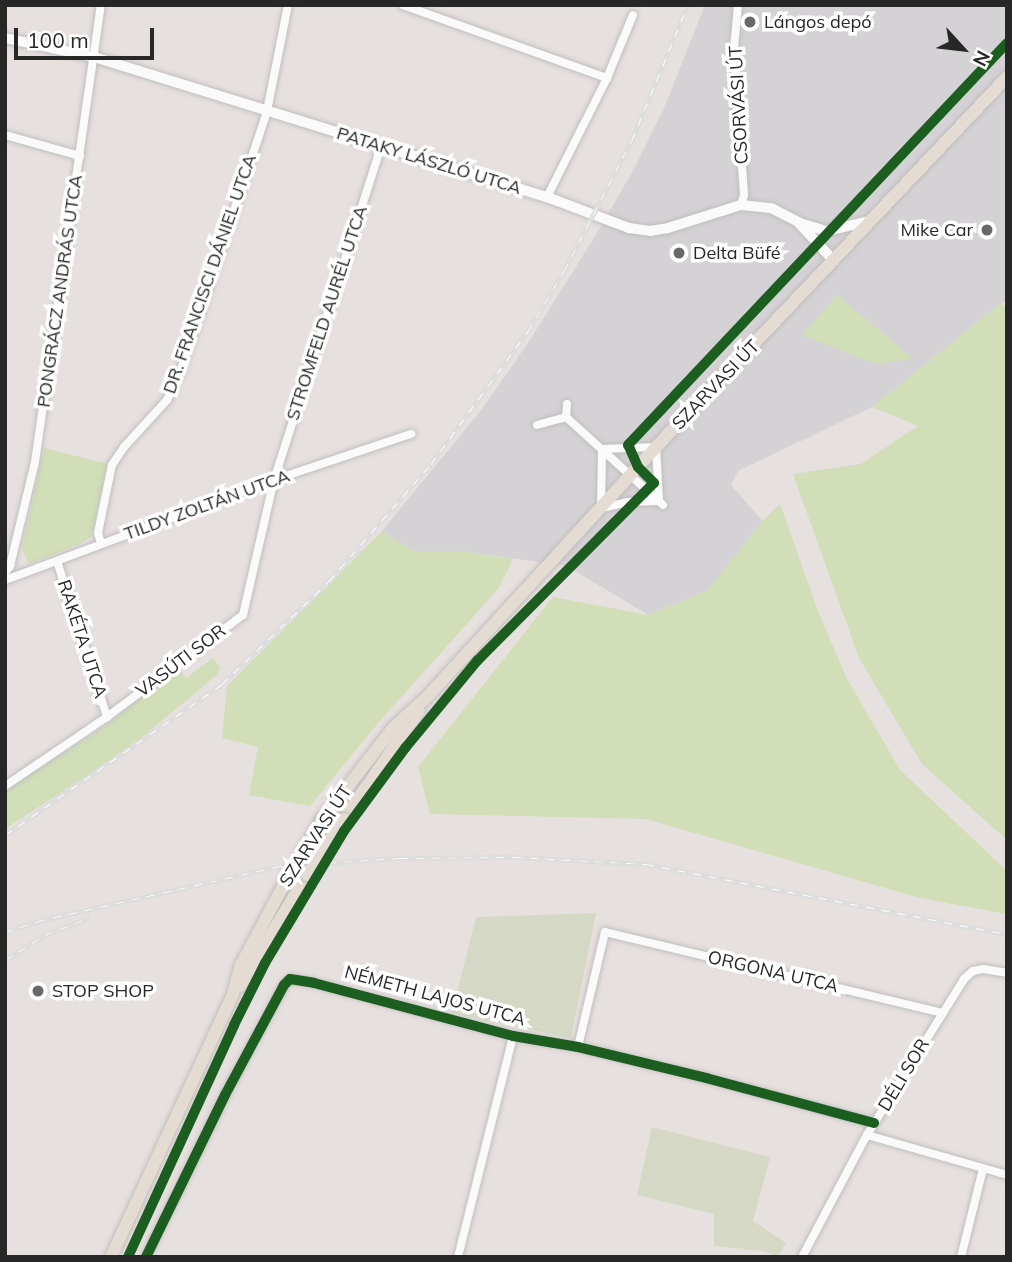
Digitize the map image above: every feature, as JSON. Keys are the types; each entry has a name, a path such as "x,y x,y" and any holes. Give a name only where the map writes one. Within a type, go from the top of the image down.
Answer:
{"main road":[{"name":"SZARVASI ÚT","path":"233,994 242,965 288,877 322,820 393,728 428,696 656,447 1007,76"},
{"name":"SZARVASI ÚT","path":"111,1257 233,994 307,875 428,696"}],"street":[{"name":"PONGRÁCZ ANDRÁS UTCA","path":"5,573 10,566 35,462 101,5"},
{"name":"DR. FRANCISCI DÁNIEL UTCA","path":"101,543 97,533 113,465 124,447 167,400 174,386 267,111 288,5"},
{"path":"403,5 607,78"},
{"name":"CSORVÁSI ÚT","path":"738,5 734,48 744,195 741,205"},
{"path":"547,197 607,78 633,15"},
{"name":"PATAKY LÁSZLÓ UTCA","path":"5,37 94,57 547,197 617,224 650,231 741,205 771,208 798,222 834,261"},
{"path":"5,135 80,156"},
{"name":"STROMFELD AURÉL UTCA","path":"274,480 381,146"},
{"path":"798,222 827,231 869,221"},
{"path":"566,417 567,404"},
{"path":"566,417 661,503"},
{"path":"537,425 566,417"},
{"name":"TILDY ZOLTÁN UTCA","path":"5,580 274,480 411,434"},
{"path":"601,449 656,447 661,503"},
{"path":"601,449 601,508 628,502 661,503"},
{"name":"VASÚTI SOR","path":"5,786 107,717 243,615 274,480"},
{"name":"RAKÉTA UTCA","path":"57,561 107,717"},
{"name":"ORGONA UTCA","path":"578,1047 605,932 942,1013"},
{"name":"DÉLI SOR","path":"802,1257 867,1135 942,1013 973,971 1007,973"},
{"name":"NÉMETH LAJOS UTCA","path":"146,1257 225,1095 284,985 290,979 513,1036 578,1047 874,1124"},
{"path":"458,1257 513,1036"},
{"path":"867,1135 1007,1175"},
{"path":"961,1257 983,1169"}],"shaded area":[{"path":"705,5 1007,5 1007,299 872,407 738,471 731,485 765,524 707,591 648,615 567,566 460,551 413,551 382,531 482,409 530,340 594,238 634,169 665,106"}],"green space":[{"path":"837,295 912,358 876,364 802,335"},
{"path":"1001,303 1007,309 1007,840 922,764 859,658 793,474 861,464 918,426 872,407"},
{"path":"44,448 107,464 92,536 80,544 29,564 22,549"},
{"path":"780,504 818,611 846,677 900,770 1007,871 1007,914 920,898 646,819 430,814 418,767 553,597 648,615 707,591 762,521"},
{"path":"382,531 413,551 460,551 513,559 498,589 379,722 310,806 249,795 258,747 222,738 227,686"},
{"path":"213,658 220,667 218,674 129,748 5,829 5,791 105,726 179,668 186,678"},
{"path":"596,913 571,1038 452,1013 476,917"},
{"path":"652,1127 770,1157 753,1221 786,1243 778,1257 764,1251 714,1246 714,1214 637,1195"}],"railway":[{"path":"5,835 222,684 329,581 431,464 528,331 564,271 632,140 688,5"},
{"path":"5,932 38,921 280,866 400,858 514,857 646,864 1007,934"},
{"path":"5,960 45,935 91,917"}],"cycle path":[{"path":"128,1257 265,963 344,831 406,747 477,661 654,483 638,467 628,445 1007,43"},
{"path":"146,1257 225,1095 284,985 290,979 513,1036 578,1047 706,1078 874,1123"}],"place":[{"name":"Lángos depó","path":"750,22"},
{"name":"Mike Car","path":"987,230"},
{"name":"Delta Büfé","path":"679,253"},
{"name":"STOP SHOP","path":"38,991"}]}
